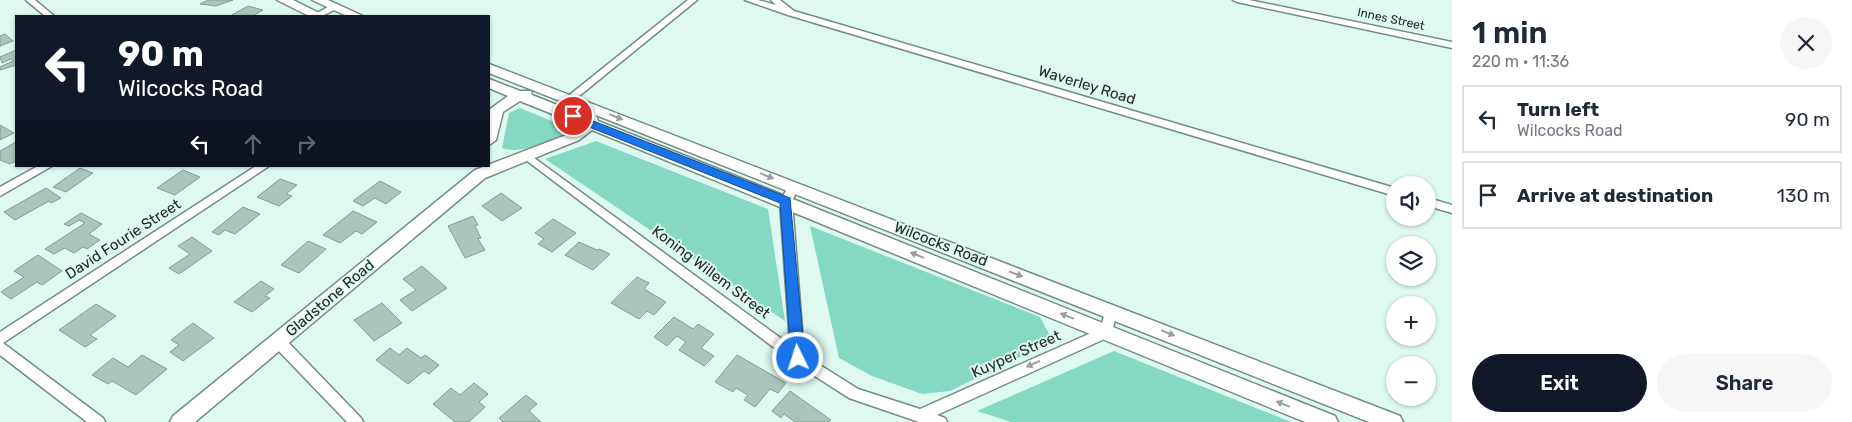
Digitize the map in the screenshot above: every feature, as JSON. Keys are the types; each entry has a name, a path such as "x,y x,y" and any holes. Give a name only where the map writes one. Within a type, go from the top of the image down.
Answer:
{"street":[{"path":"30,0 49,15"},
{"path":"282,0 316,15"},
{"path":"318,0 354,15"},
{"path":"570,99 693,0"},
{"path":"749,0 791,12"},
{"name":"Waverley Road","path":"775,0 791,12 1386,189"},
{"name":"Innes Street","path":"1237,0 1452,45"},
{"path":"320,15 333,7"},
{"name":"Wilcocks Road","path":"490,68 587,105 1106,332 1328,422"},
{"name":"Wilcocks Road","path":"490,83 591,124 1111,311 1393,422"},
{"path":"490,136 496,110 519,95 547,90"},
{"path":"587,105 591,124"},
{"name":"Gladstone Road","path":"490,167 574,137 591,124"},
{"name":"Koning Willem Street","path":"526,154 798,358 854,394 940,422"},
{"path":"0,192 45,167"},
{"name":"David Fourie Street","path":"0,339 262,167"},
{"name":"Gladstone Road","path":"180,422 481,170"},
{"path":"0,187 12,185"},
{"path":"790,194 798,358"},
{"path":"1436,204 1452,209"},
{"path":"1106,332 1111,311"},
{"name":"Kuyper Street","path":"920,416 1106,332"},
{"path":"278,341 356,422"},
{"path":"0,348 98,422"}],"green space":[{"path":"520,108 564,126 562,135 525,149 510,150 502,148 509,113"},
{"path":"596,141 768,209 785,321 545,159"},
{"path":"810,226 1040,317 1053,341 950,391 922,394 872,376 839,358"},
{"path":"1114,351 1291,422 1011,422 977,411"}],"building":[{"path":"208,0 233,0 216,6 200,4"},
{"path":"248,6 263,10 255,15 232,15"},
{"path":"5,34 13,41 0,46 0,36"},
{"path":"15,50 15,65 0,70 0,67 13,61 11,59 2,63 0,57"},
{"path":"0,125 14,133 0,140"},
{"path":"15,143 15,162 10,164 0,160 0,151"},
{"path":"80,168 93,173 66,192 53,187"},
{"path":"183,170 200,177 175,195 157,188"},
{"path":"280,179 297,185 286,194 292,196 279,206 257,197"},
{"path":"380,181 401,192 386,204 375,198 363,206 353,201"},
{"path":"46,188 61,198 51,203 49,201 15,220 4,212"},
{"path":"501,193 522,208 502,221 482,206"},
{"path":"243,207 260,214 235,234 225,230 219,235 212,232"},
{"path":"353,211 377,222 362,234 356,231 340,243 323,235"},
{"path":"81,213 102,224 89,234 100,240 87,249 83,247 74,253 65,248 54,254 45,249 85,223 79,220 69,226 64,224"},
{"path":"473,216 478,225 475,226 481,238 478,239 485,250 465,258 448,226"},
{"path":"553,219 576,233 552,252 538,244 544,239 535,233"},
{"path":"192,237 212,251 179,274 169,268 190,254 178,246"},
{"path":"308,241 326,249 299,273 281,265"},
{"path":"579,242 610,254 593,270 565,255"},
{"path":"38,255 62,271 42,285 37,282 11,299 1,292 24,277 14,271"},
{"path":"422,266 447,288 412,311 400,300 416,290 403,279"},
{"path":"637,277 649,283 644,289 666,302 654,315 647,311 639,319 611,303"},
{"path":"261,281 274,289 265,296 270,298 252,312 234,302"},
{"path":"382,303 402,323 374,341 354,320"},
{"path":"96,304 116,316 90,335 97,339 85,347 59,330"},
{"path":"674,317 693,329 698,324 714,334 701,348 714,356 704,366 679,350 686,342 677,336 667,346 654,337"},
{"path":"193,323 214,338 183,361 170,352 179,345 171,340"},
{"path":"390,348 399,355 407,348 421,358 425,355 439,365 429,374 424,371 408,384 376,360"},
{"path":"142,355 167,369 136,395 112,381 108,384 92,375 113,358 128,367"},
{"path":"737,355 786,383 778,393 770,389 755,407 744,400 748,395 736,388 733,392 715,382"},
{"path":"474,383 488,394 479,402 485,407 469,422 455,422 433,404 451,388 460,395"},
{"path":"790,391 831,420 829,422 795,422 784,414 781,418 772,411"},
{"path":"526,395 537,404 529,411 541,422 503,422 499,418"}],"route":[{"path":"573,116 786,201 798,358"}]}
